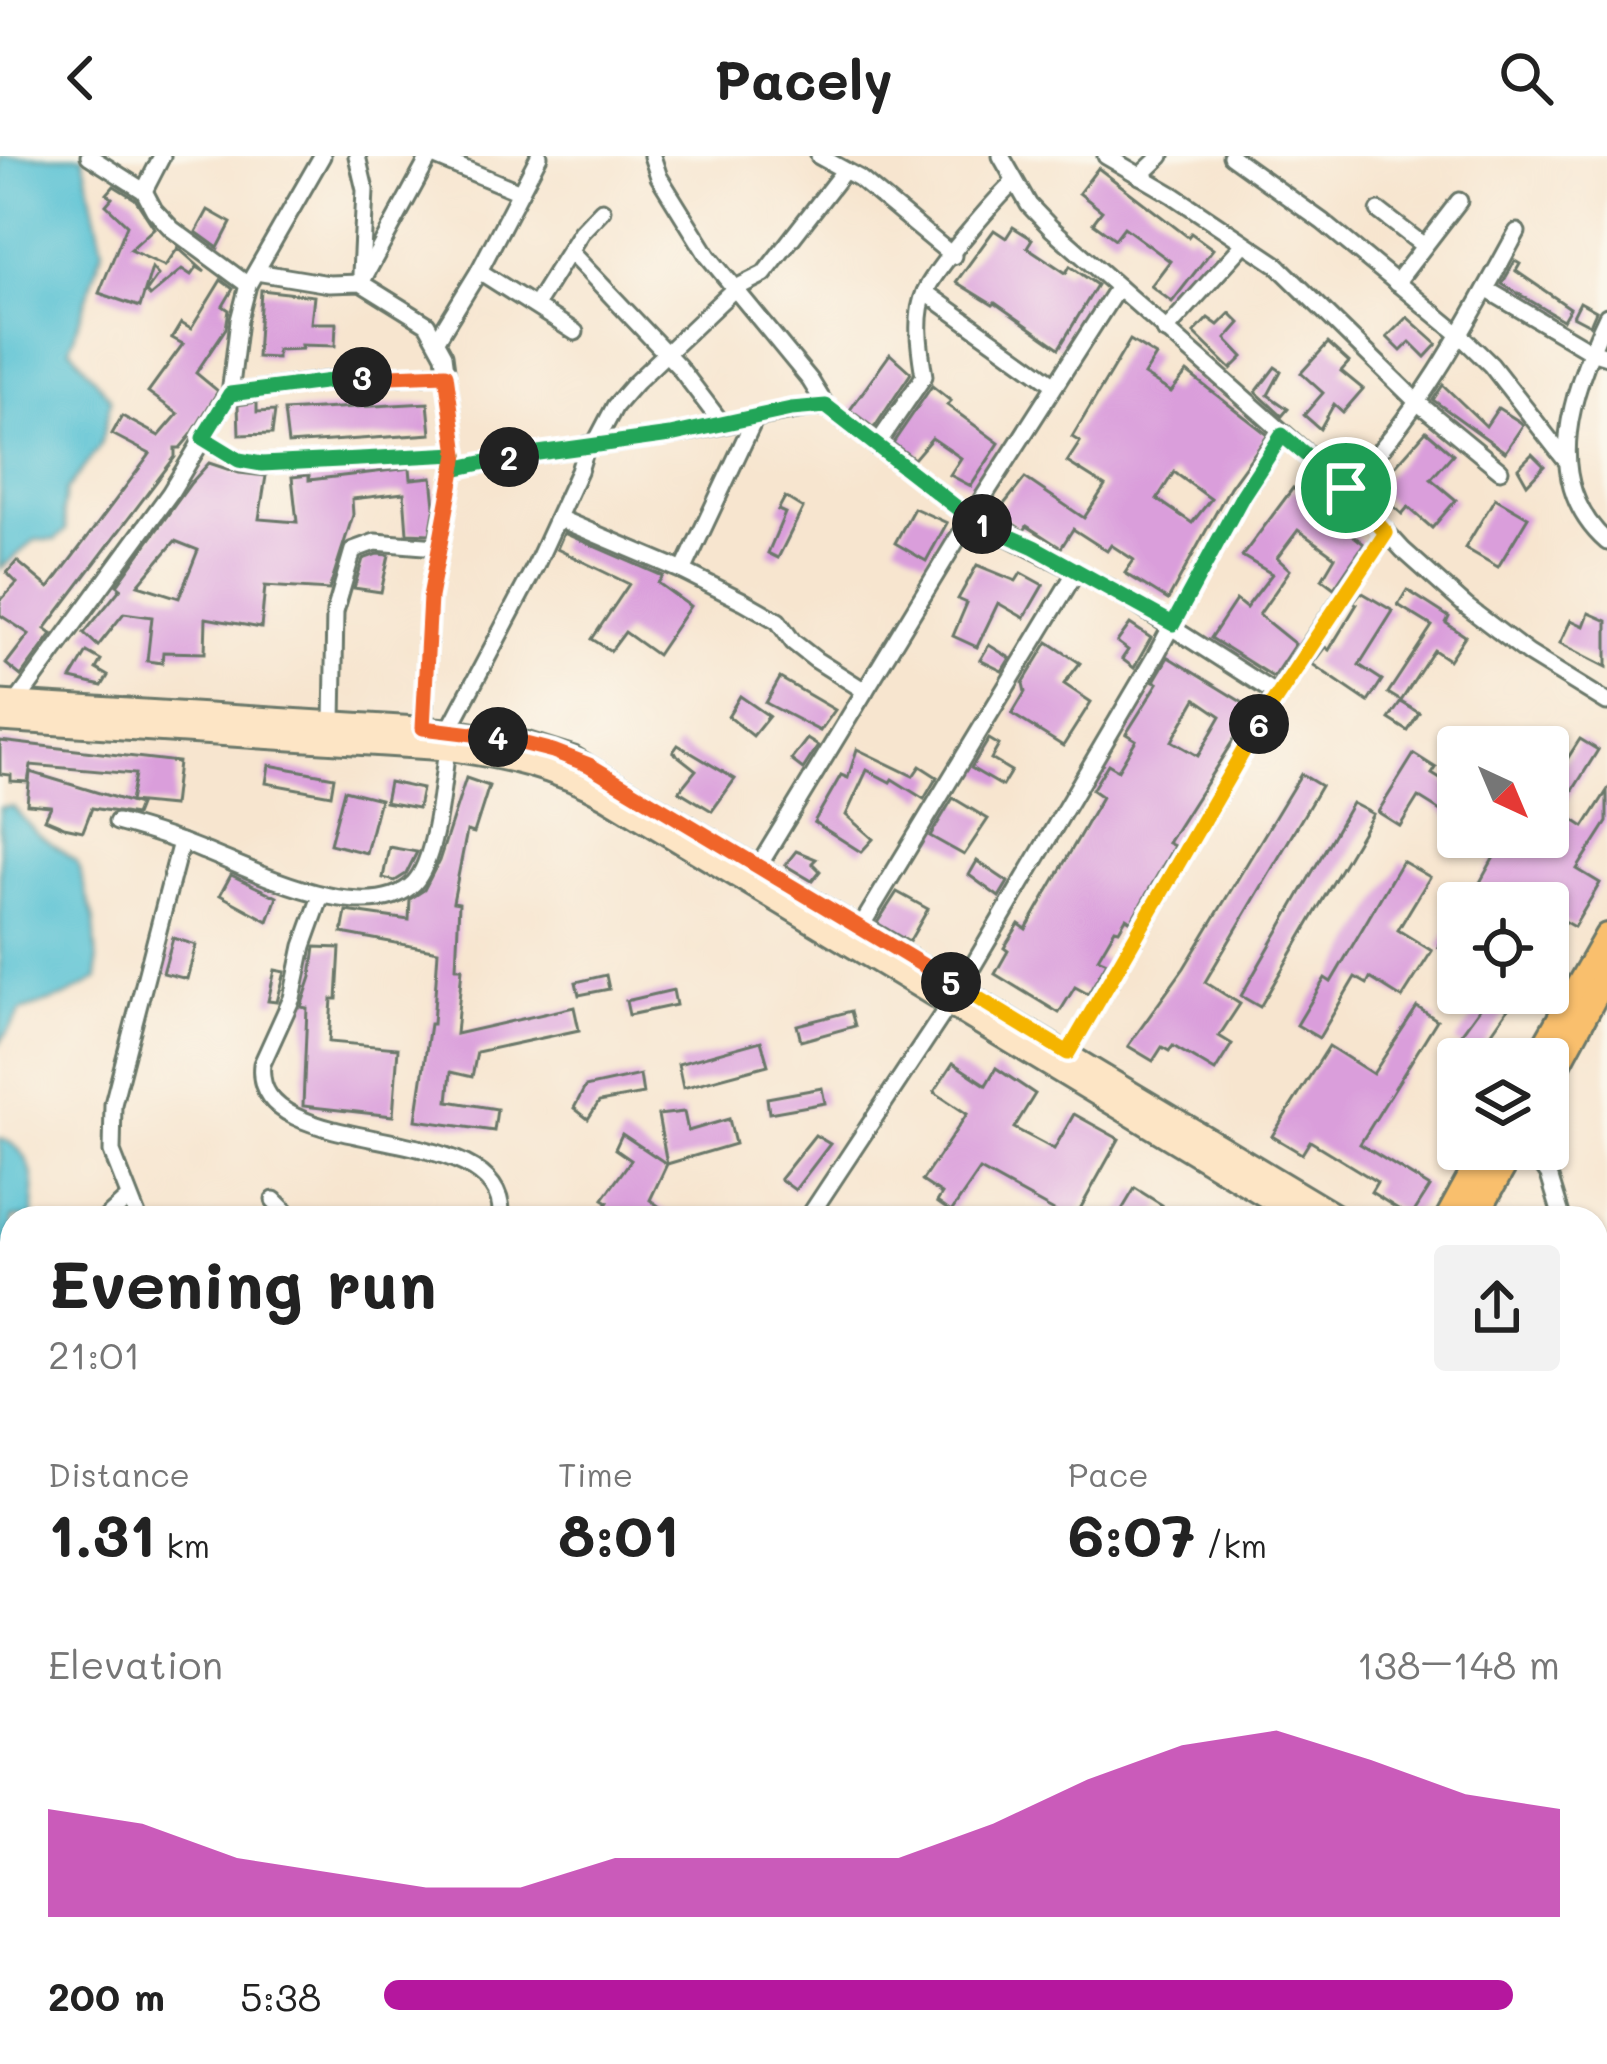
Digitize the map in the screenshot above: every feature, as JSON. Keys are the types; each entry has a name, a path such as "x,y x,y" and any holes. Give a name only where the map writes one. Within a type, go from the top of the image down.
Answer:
{"main road":[{"path":"1549,1038 1607,936"},
{"path":"1569,1044 1607,973"},
{"path":"1455,1206 1474,1170"},
{"path":"1481,1206 1501,1170"}],"street":[{"path":"89,156 144,191 172,229 252,279 361,283 427,324 438,338 456,461 437,548 423,728"},
{"path":"144,191 162,156"},
{"path":"5,708 170,494 230,394 239,320 252,279 322,156"},
{"path":"357,156 365,190 361,283"},
{"path":"361,283 431,156 520,192"},
{"path":"438,338 539,156"},
{"path":"652,156 681,214 826,406 970,518 1173,624 1276,694"},
{"path":"819,156 844,170 953,256"},
{"path":"1001,156 1040,217 1346,488 1386,533 1498,631 1607,702"},
{"path":"1106,156 1288,274 1417,402 1500,470"},
{"path":"1140,176 1161,156"},
{"path":"1231,156 1278,186 1459,334 1515,393 1564,458 1582,514 1607,542"},
{"path":"117,822 321,896 389,896 414,883 428,852 448,740 591,444 615,406 664,353 734,289 775,262 844,170"},
{"path":"876,446 924,376 919,343 925,292 1014,182"},
{"path":"1396,283 1459,201"},
{"path":"536,304 581,232 602,210"},
{"path":"1378,211 1424,246"},
{"path":"1346,488 1417,402 1517,232"},
{"path":"1166,331 1244,244"},
{"path":"570,252 723,425"},
{"path":"478,271 575,332"},
{"path":"758,867 970,518 1118,287"},
{"path":"1486,289 1599,353"},
{"path":"925,292 1055,385"},
{"path":"1564,458 1577,392 1599,353 1607,316"},
{"path":"230,394 346,378 446,374"},
{"path":"203,438 239,460 262,464 456,461 723,425 826,406"},
{"path":"683,571 754,418"},
{"path":"816,1206 954,996 1282,435"},
{"path":"558,518 683,571 778,621 804,652 865,691"},
{"path":"1068,1053 1276,694 1386,533"},
{"path":"333,721 335,612 353,550 375,542 437,548"},
{"path":"860,928 1077,570"},
{"path":"5,708 423,728 588,787 954,996 1283,1206"},
{"path":"5,708 525,743 589,765 860,928 954,996 1068,1053 1320,1206"},
{"path":"131,1206 112,1152 113,1104 138,1018 164,896 182,842"},
{"path":"321,896 303,946 292,998 262,1064 270,1100 292,1117 452,1159 488,1181 501,1206"},
{"path":"1546,1170 1558,1206"},
{"path":"119,1206 127,1198"},
{"path":"274,1201 279,1206"}],"water":[{"path":"0,156 83,156 103,249 70,348 111,399 100,446 66,491 66,530 55,540 35,540 0,569"},
{"path":"0,807 13,807 36,833 77,862 94,920 98,979 21,1011 0,1043"},
{"path":"0,1138 27,1160 33,1206 0,1206"}],"building":[{"path":"1098,168 1188,237 1191,233 1213,249 1172,302 1151,286 1170,261 1124,227 1115,239 1093,223 1102,211 1079,193"},
{"path":"114,186 135,199 154,228 130,250 165,266 178,248 205,272 197,267 191,275 182,269 150,296 146,292 158,275 152,268 140,307 99,293 127,225 106,205"},
{"path":"208,210 231,223 218,248 196,232"},
{"path":"1013,227 1032,239 1027,247 1066,273 1070,266 1097,285 1059,348 956,282 994,230 1006,238"},
{"path":"1515,261 1520,264 1516,271 1570,308 1563,320 1502,284"},
{"path":"221,280 233,289 223,306 229,310 226,328 196,373 218,391 191,435 175,448 175,457 45,629 52,634 21,676 6,664 29,634 0,615 0,601 17,583 7,573 17,561 49,588 148,457 150,454 112,434 122,416 159,436 178,414 148,392 183,344 172,338 181,323 191,329"},
{"path":"261,290 314,296 311,323 336,323 335,346 301,345 302,349 277,350 277,358 257,357"},
{"path":"1580,302 1596,311 1590,325 1573,316"},
{"path":"1230,313 1240,323 1226,339 1243,357 1231,369 1194,333 1208,318 1218,325"},
{"path":"1407,317 1437,344 1425,357 1410,342 1401,351 1387,337"},
{"path":"1130,340 1156,356 1144,375 1171,392 1187,372 1268,435 1230,487 1168,600 1125,573 1134,560 1111,545 1107,551 1073,529 1061,548 997,513 1025,478 1084,518 1105,486 1067,462 1080,442 1072,437","holes":["1174,472 1211,499 1192,523 1157,499"]},
{"path":"1328,343 1349,362 1341,371 1363,389 1343,412 1334,404 1320,429 1304,415 1323,393 1301,373"},
{"path":"890,354 911,373 874,428 850,410"},
{"path":"1275,367 1281,371 1268,395 1288,409 1282,416 1256,392"},
{"path":"1443,385 1486,426 1498,408 1523,425 1505,452 1433,400"},
{"path":"932,386 951,401 947,405 999,443 971,486 950,475 961,458 932,438 914,459 893,443"},
{"path":"257,402 257,412 275,411 272,434 239,435 238,405"},
{"path":"428,403 431,434 288,444 284,411"},
{"path":"1426,431 1453,454 1431,479 1456,500 1432,528 1408,507 1402,514 1375,489"},
{"path":"1532,454 1544,466 1527,484 1518,468"},
{"path":"209,463 266,476 259,519 297,522 292,477 309,475 309,480 410,468 411,479 432,477 435,506 430,534 407,533 404,493 352,499 353,515 329,590 265,586 261,628 206,618 205,653 163,652 162,663 147,661 152,617 124,613 98,646 84,633 121,588 117,585","holes":["175,541 198,550 179,598 138,585"]},
{"path":"1293,488 1364,544 1334,588 1322,579 1335,557 1298,530 1277,558 1290,570 1259,615 1295,644 1273,677 1211,638 1236,600 1246,608 1272,574 1242,556"},
{"path":"785,497 803,508 778,558 768,553 785,513 778,510"},
{"path":"1495,498 1528,517 1498,567 1465,548"},
{"path":"914,508 947,523 926,561 895,543"},
{"path":"564,533 663,576 658,583 690,606 657,655 625,632 611,651 592,639 629,584 557,549"},
{"path":"389,555 381,592 354,588 363,559"},
{"path":"977,565 1016,581 1021,573 1043,585 1024,618 998,603 977,647 953,636 967,603 958,599"},
{"path":"1407,590 1449,617 1446,623 1465,636 1449,660 1434,650 1401,701 1388,693 1432,626 1398,605"},
{"path":"1361,592 1393,611 1359,665 1382,680 1368,702 1312,664 1325,647 1329,650"},
{"path":"1589,613 1607,621 1607,667 1560,643 1571,620 1584,626"},
{"path":"1130,624 1151,638 1134,668 1122,659 1128,650 1117,642"},
{"path":"1048,642 1080,663 1064,684 1091,702 1063,746 1012,714 1025,692 1023,683"},
{"path":"989,645 1010,658 1002,671 980,660"},
{"path":"87,652 101,660 96,669 108,676 102,686 71,679"},
{"path":"1168,657 1253,709 1168,843 1174,846 1131,921 1126,918 1115,929 1098,958 1107,962 1088,994 1075,987 1059,1013 995,974 1008,951 1004,948 1019,924 1026,929 1102,797 1092,790 1108,764 1118,770 1136,740 1126,734 1158,683 1154,681","holes":["1196,699 1221,716 1198,756 1172,741"]},
{"path":"780,678 835,710 820,731 766,703"},
{"path":"740,696 769,716 753,736 728,716"},
{"path":"1401,702 1419,713 1408,731 1389,719"},
{"path":"807,739 818,746 803,769 791,760"},
{"path":"989,739 999,745 991,759 1011,771 1002,786 971,768"},
{"path":"1580,739 1598,750 1569,797 1569,756"},
{"path":"0,741 178,762 173,806 130,802 135,774 31,765 28,782 11,781 11,775 0,774"},
{"path":"678,745 735,779 712,811 679,791 696,770 673,752"},
{"path":"857,749 913,776 920,766 937,777 924,799 867,770 846,815 873,839 861,852 814,822 841,775 848,778"},
{"path":"1414,754 1436,768 1432,774 1437,777 1437,809 1418,797 1400,826 1378,812"},
{"path":"269,765 334,777 331,795 266,783"},
{"path":"30,772 139,805 135,815 92,808 83,831 64,827 45,819 51,806 27,804"},
{"path":"1301,774 1321,786 1205,982 1240,1004 1219,1036 1232,1044 1215,1071 1173,1046 1169,1051 1162,1047 1153,1061 1128,1046 1184,968"},
{"path":"466,778 489,786 474,833 467,831 453,902 459,903 456,968 462,968 456,1034 574,1007 579,1030 477,1052 472,1077 451,1072 448,1101 497,1109 494,1131 416,1120 433,1024 438,951 342,933 346,911 409,920 410,899 424,890 439,861"},
{"path":"389,782 422,789 418,808 385,802"},
{"path":"344,790 380,799 366,853 330,844"},
{"path":"1607,791 1607,822 1577,869 1600,883 1574,927 1569,924 1569,882 1480,882 1493,858 1569,858 1569,817 1584,827"},
{"path":"953,798 988,819 964,855 930,836"},
{"path":"1352,803 1373,814 1260,1007 1241,996"},
{"path":"389,847 417,852 406,874 395,881 383,878"},
{"path":"796,851 816,859 812,863 820,871 812,881 785,865"},
{"path":"977,861 1008,882 999,897 969,875"},
{"path":"1402,861 1430,877 1398,930 1432,951 1402,998 1370,978 1367,984 1355,977 1319,1038 1297,1025 1325,978 1331,982"},
{"path":"231,875 277,897 268,921 220,895"},
{"path":"897,892 928,909 909,942 877,923"},
{"path":"173,938 196,945 187,979 163,973"},
{"path":"315,947 340,948 329,1042 398,1048 393,1116 303,1106 307,1008 301,1007"},
{"path":"275,970 285,972 277,1002 268,1001"},
{"path":"606,975 609,989 579,995 576,982"},
{"path":"673,990 676,1005 629,1015 626,1001"},
{"path":"1417,1007 1437,1020 1360,1144 1430,1187 1418,1206 1393,1206 1371,1192 1377,1182 1310,1141 1302,1154 1272,1136 1329,1046 1373,1074"},
{"path":"851,1011 855,1026 801,1041 797,1025"},
{"path":"1476,1014 1505,1014 1488,1038 1458,1038"},
{"path":"761,1041 768,1065 683,1088 678,1064"},
{"path":"953,1063 986,1085 996,1068 1035,1094 1014,1128 1054,1149 1074,1114 1119,1139 1082,1206 1045,1206 980,1170 955,1206 943,1206 937,1202 942,1194 922,1181 967,1114 934,1092"},
{"path":"640,1075 643,1094 599,1102 588,1119 574,1108 585,1087"},
{"path":"822,1088 825,1103 769,1113 767,1098"},
{"path":"684,1112 688,1131 729,1119 735,1144 667,1164 658,1115"},
{"path":"622,1134 667,1164 650,1200 659,1206 606,1206 608,1202 603,1199 631,1160 615,1149"},
{"path":"815,1135 830,1144 795,1190 780,1179"},
{"path":"1135,1188 1162,1205 1161,1206 1124,1206"}],"route":[{"path":"1346,488 1282,435 1243,495 1173,624 1034,547 970,518 826,406 670,435 536,451 454,469 457,454 262,464 239,460 203,438 230,394 346,378 446,374 457,454 454,469 452,496 430,597 423,728 486,734 589,765 1068,1053 1276,694 1386,533 1346,488"}]}
